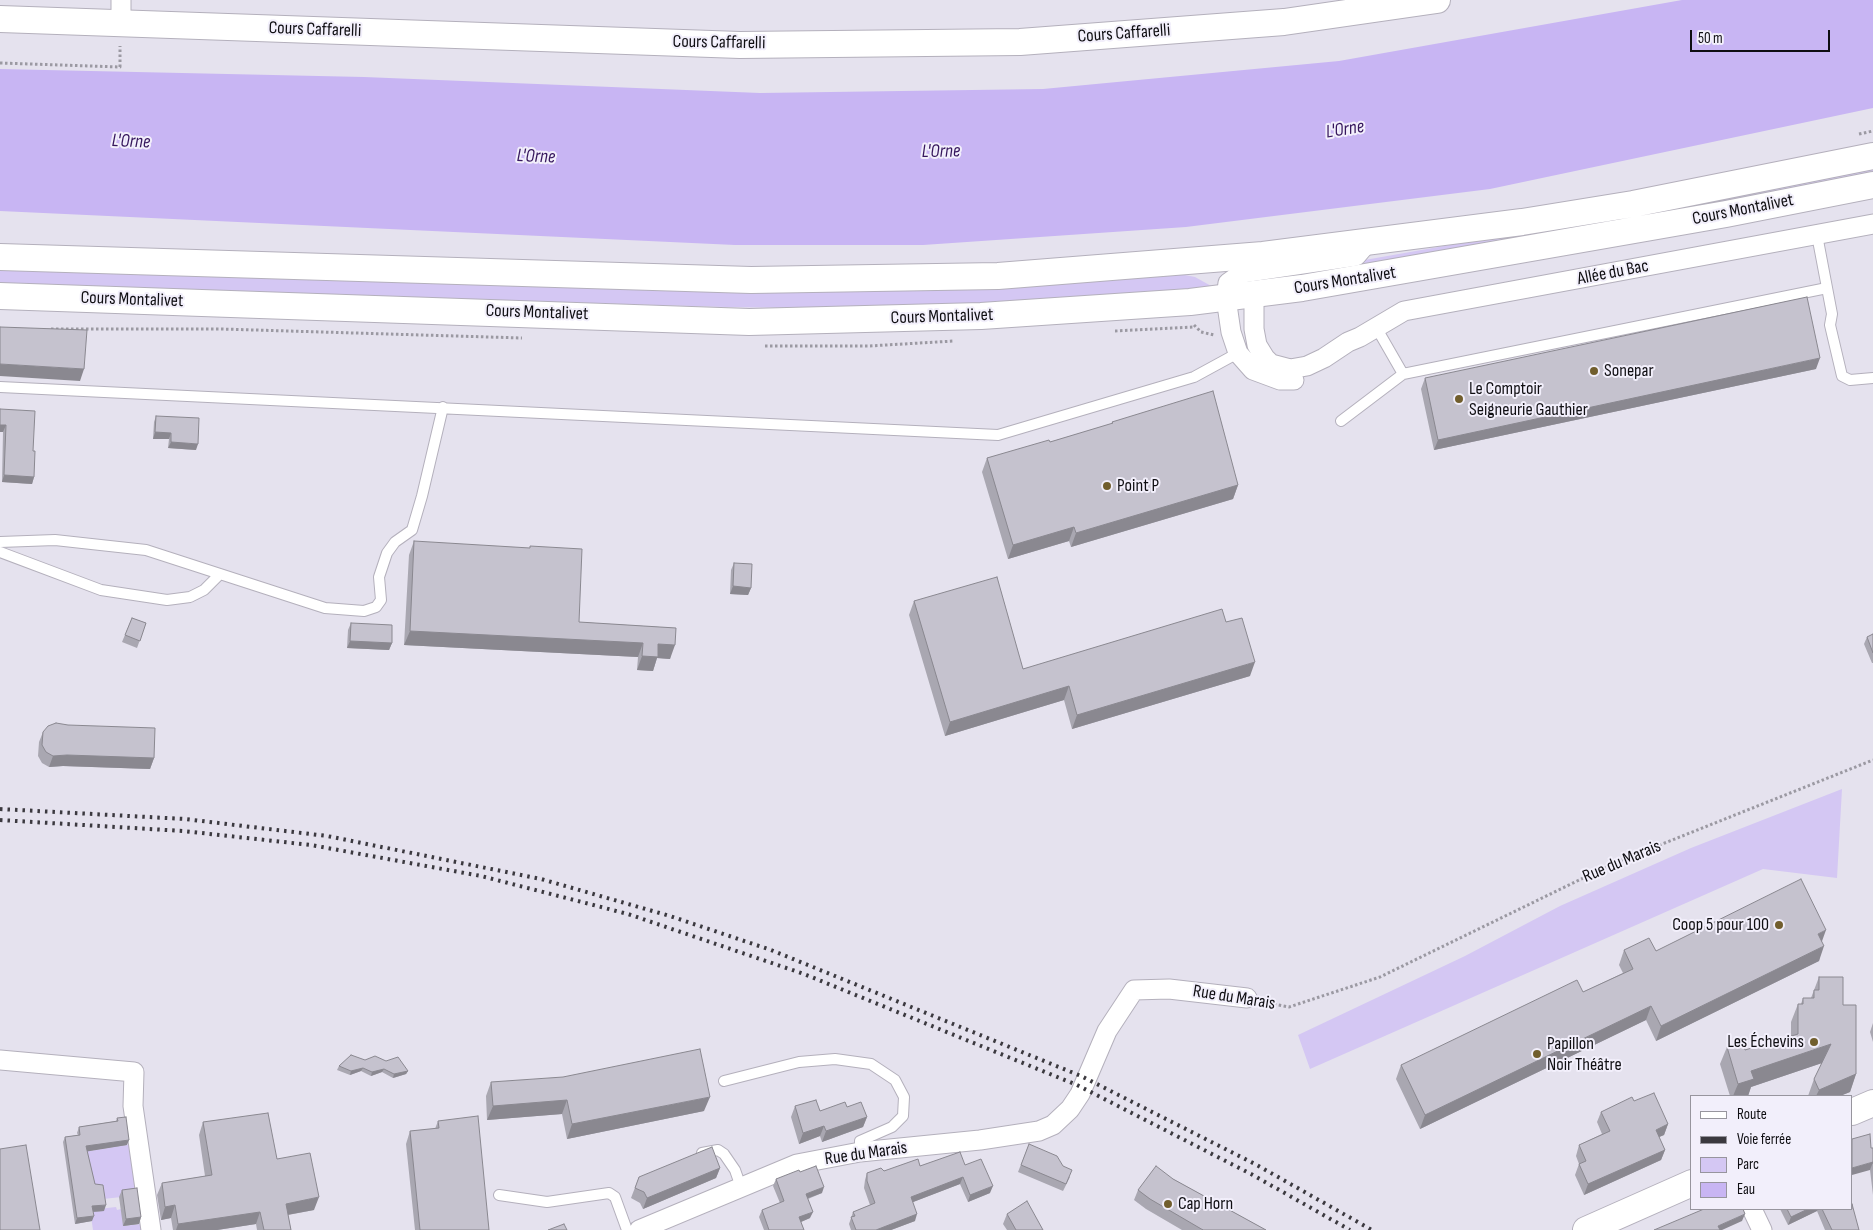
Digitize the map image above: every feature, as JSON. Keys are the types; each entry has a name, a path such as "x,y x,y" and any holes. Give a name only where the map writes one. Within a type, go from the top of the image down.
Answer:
{"main road":[{"name":"Cours Caffarelli","path":"0,19 121,12 740,45 1020,42 1284,22 1437,0"},
{"name":"Cours Montalivet","path":"0,257 751,280 998,276 1215,259 1522,222 1633,204 1873,156"},
{"name":"Cours Montalivet","path":"0,296 749,322 980,316 1254,295 1382,276 1726,214 1873,185"},
{"path":"1586,1230 1690,1184"}],"street":[{"name":"Allée du Bac","path":"1254,295 1254,328 1258,345 1265,358 1280,367 1307,366 1404,312 1873,224"},
{"path":"1226,298 1228,283 1242,273 1356,256 1368,242"},
{"name":"Allée du Bac","path":"1226,298 1233,341 1238,353 1253,370 1274,378 1291,380 1322,371 1353,348 1360,337"},
{"name":"Rue du Marais","path":"639,1230 796,1164 860,1152 1021,1135 1052,1125 1062,1118 1080,1094 1107,1031 1134,990 1169,989 1246,998"},
{"path":"0,1060 134,1072 134,1106 151,1230"},
{"path":"1752,1210 1762,1230"}],"lane":[{"path":"1817,235 1832,314 1830,325 1842,376 1850,380 1873,378"},
{"path":"1342,421 1403,374 1827,288"},
{"path":"1376,327 1403,374"},
{"path":"0,387 998,435 1194,377 1238,353"},
{"path":"0,542 55,540 146,550 325,608 364,611 376,607 381,600 379,577 387,553 395,542 412,530 422,496 442,407"},
{"path":"0,552 101,590 167,600 190,597 204,590 220,574"},
{"path":"724,1081 799,1062 835,1059 871,1064 895,1080 904,1097 903,1116 892,1127 860,1141 860,1152"},
{"path":"692,1157 709,1150 718,1150 724,1154 735,1170 741,1187"},
{"path":"499,1195 547,1202 610,1193 615,1197 626,1230"}],"path":[{"path":"0,63 120,67"},
{"path":"1855,135 1873,131"},
{"path":"1192,323 1201,332 1218,334"},
{"name":"Rue du Marais","path":"1246,998 1289,1007 1380,977 1612,864 1873,760"}],"green space":[{"path":"1873,165 1873,174 1805,189 1277,282 1252,282 1257,279 1620,215"},
{"path":"0,267 1180,274 1195,277 1213,287 1057,301 807,308 726,307 0,286"},
{"path":"1842,789 1837,878 1763,869 1310,1069 1298,1035 1465,956 1560,906 1691,848"},
{"path":"86,1137 89,1151 133,1144 140,1195 103,1199 85,1180"},
{"path":"116,1207 117,1210 121,1209 124,1226 141,1224 142,1230 93,1230 90,1210"}],"water":[{"name":"L'Orne","path":"1682,0 1873,0 1873,108 1490,189 1186,227 923,245 735,245 0,211 0,69 364,77 760,93 1043,89 1339,61"}],"building":[{"path":"1807,297 1820,358 1438,440 1425,378"},
{"path":"0,327 87,330 84,369 0,364"},
{"name":"Point P","path":"1213,391 1238,485 1076,533 1074,527 1013,545 987,458 1049,440 1050,442"},
{"path":"0,409 35,411 34,477 4,475 6,425 0,425"},
{"path":"156,416 199,418 198,444 171,442 171,433 155,432"},
{"path":"414,541 582,549 579,622 676,628 675,645 658,644 658,657 642,656 643,643 410,631"},
{"path":"734,563 752,564 751,588 733,586"},
{"path":"997,577 1023,669 1222,609 1226,622 1242,618 1255,662 1077,715 1069,686 950,722 914,601"},
{"path":"132,618 146,623 140,641 125,635"},
{"path":"351,623 392,625 392,643 350,641"},
{"path":"1873,634 1873,653 1867,637"},
{"path":"56,723 155,728 154,758 53,756 46,752 42,745 43,732 48,726"},
{"path":"1801,879 1826,930 1818,934 1824,946 1661,1026 1651,1006 1425,1115 1401,1065 1577,980 1583,992 1633,969 1624,950 1649,938 1656,951"},
{"path":"1819,977 1843,977 1843,1005 1856,1005 1856,1074 1819,1090 1814,1079 1831,1044 1751,1071 1754,1079 1738,1084 1727,1047 1743,1042 1745,1050 1798,1034 1798,1004 1803,1004 1803,998 1814,998 1814,990 1819,990"},
{"path":"700,1049 710,1097 572,1124 567,1100 493,1106 491,1082 563,1077"},
{"path":"351,1055 365,1060 375,1056 386,1061 398,1057 408,1071 394,1074 384,1069 372,1072 363,1068 351,1071 339,1066"},
{"path":"1654,1093 1668,1124 1656,1130 1665,1150 1588,1184 1579,1164 1586,1161 1579,1145 1610,1131 1601,1112 1632,1097 1634,1101"},
{"path":"816,1100 820,1111 845,1102 847,1107 861,1102 867,1117 826,1131 824,1126 803,1133 795,1106"},
{"path":"268,1113 277,1159 310,1153 319,1197 286,1204 291,1230 264,1230 260,1212 178,1224 175,1205 165,1207 162,1183 212,1175 203,1122"},
{"path":"478,1116 489,1230 420,1230 410,1131 439,1128 438,1121"},
{"path":"126,1117 129,1140 86,1146 95,1184 103,1185 106,1205 92,1206 94,1216 77,1218 65,1137 80,1135 79,1127 118,1121 117,1118"},
{"path":"1870,1134 1873,1162 1853,1168 1853,1139"},
{"path":"1029,1144 1057,1156 1063,1166 1072,1170 1066,1184 1021,1165"},
{"path":"26,1145 40,1230 0,1230 0,1149"},
{"path":"712,1147 720,1168 647,1198 644,1192 635,1188 639,1177"},
{"path":"960,1152 965,1165 981,1159 993,1186 970,1195 963,1177 911,1197 917,1214 876,1230 856,1230 851,1217 855,1216 853,1212 875,1203 867,1181 867,1173 881,1168 884,1171 918,1159 920,1166"},
{"path":"816,1166 824,1187 806,1194 813,1212 799,1217 804,1230 769,1230 762,1210 784,1201 776,1179"},
{"path":"1156,1166 1173,1179 1266,1230 1203,1230 1138,1190"},
{"path":"137,1188 141,1217 126,1219 122,1190"},
{"path":"1027,1201 1043,1230 1016,1230 1007,1214"},
{"path":"1853,1208 1859,1230 1832,1230 1822,1210 1853,1210"},
{"path":"1702,1210 1743,1210 1745,1214 1718,1226 1720,1230 1654,1230"},
{"path":"1788,1210 1806,1210 1791,1217"},
{"path":"564,1224 567,1230 548,1230"}],"railway":[{"path":"0,809 185,819 327,836 541,879 670,916 771,950 1081,1076 1255,1164 1372,1230"},
{"path":"0,820 183,831 311,845 481,876 628,914 804,974 1077,1085 1251,1174 1350,1230"}],"place":[{"name":"Sonepar","path":"1594,371"},
{"name":"Le Comptoir Seigneurie Gauthier","path":"1459,399"},
{"name":"Point P","path":"1107,486"},
{"name":"Coop 5 pour 100","path":"1779,925"},
{"name":"Les Échevins","path":"1814,1042"},
{"name":"Papillon Noir Théâtre","path":"1537,1054"},
{"name":"Cap Horn","path":"1168,1204"}]}
